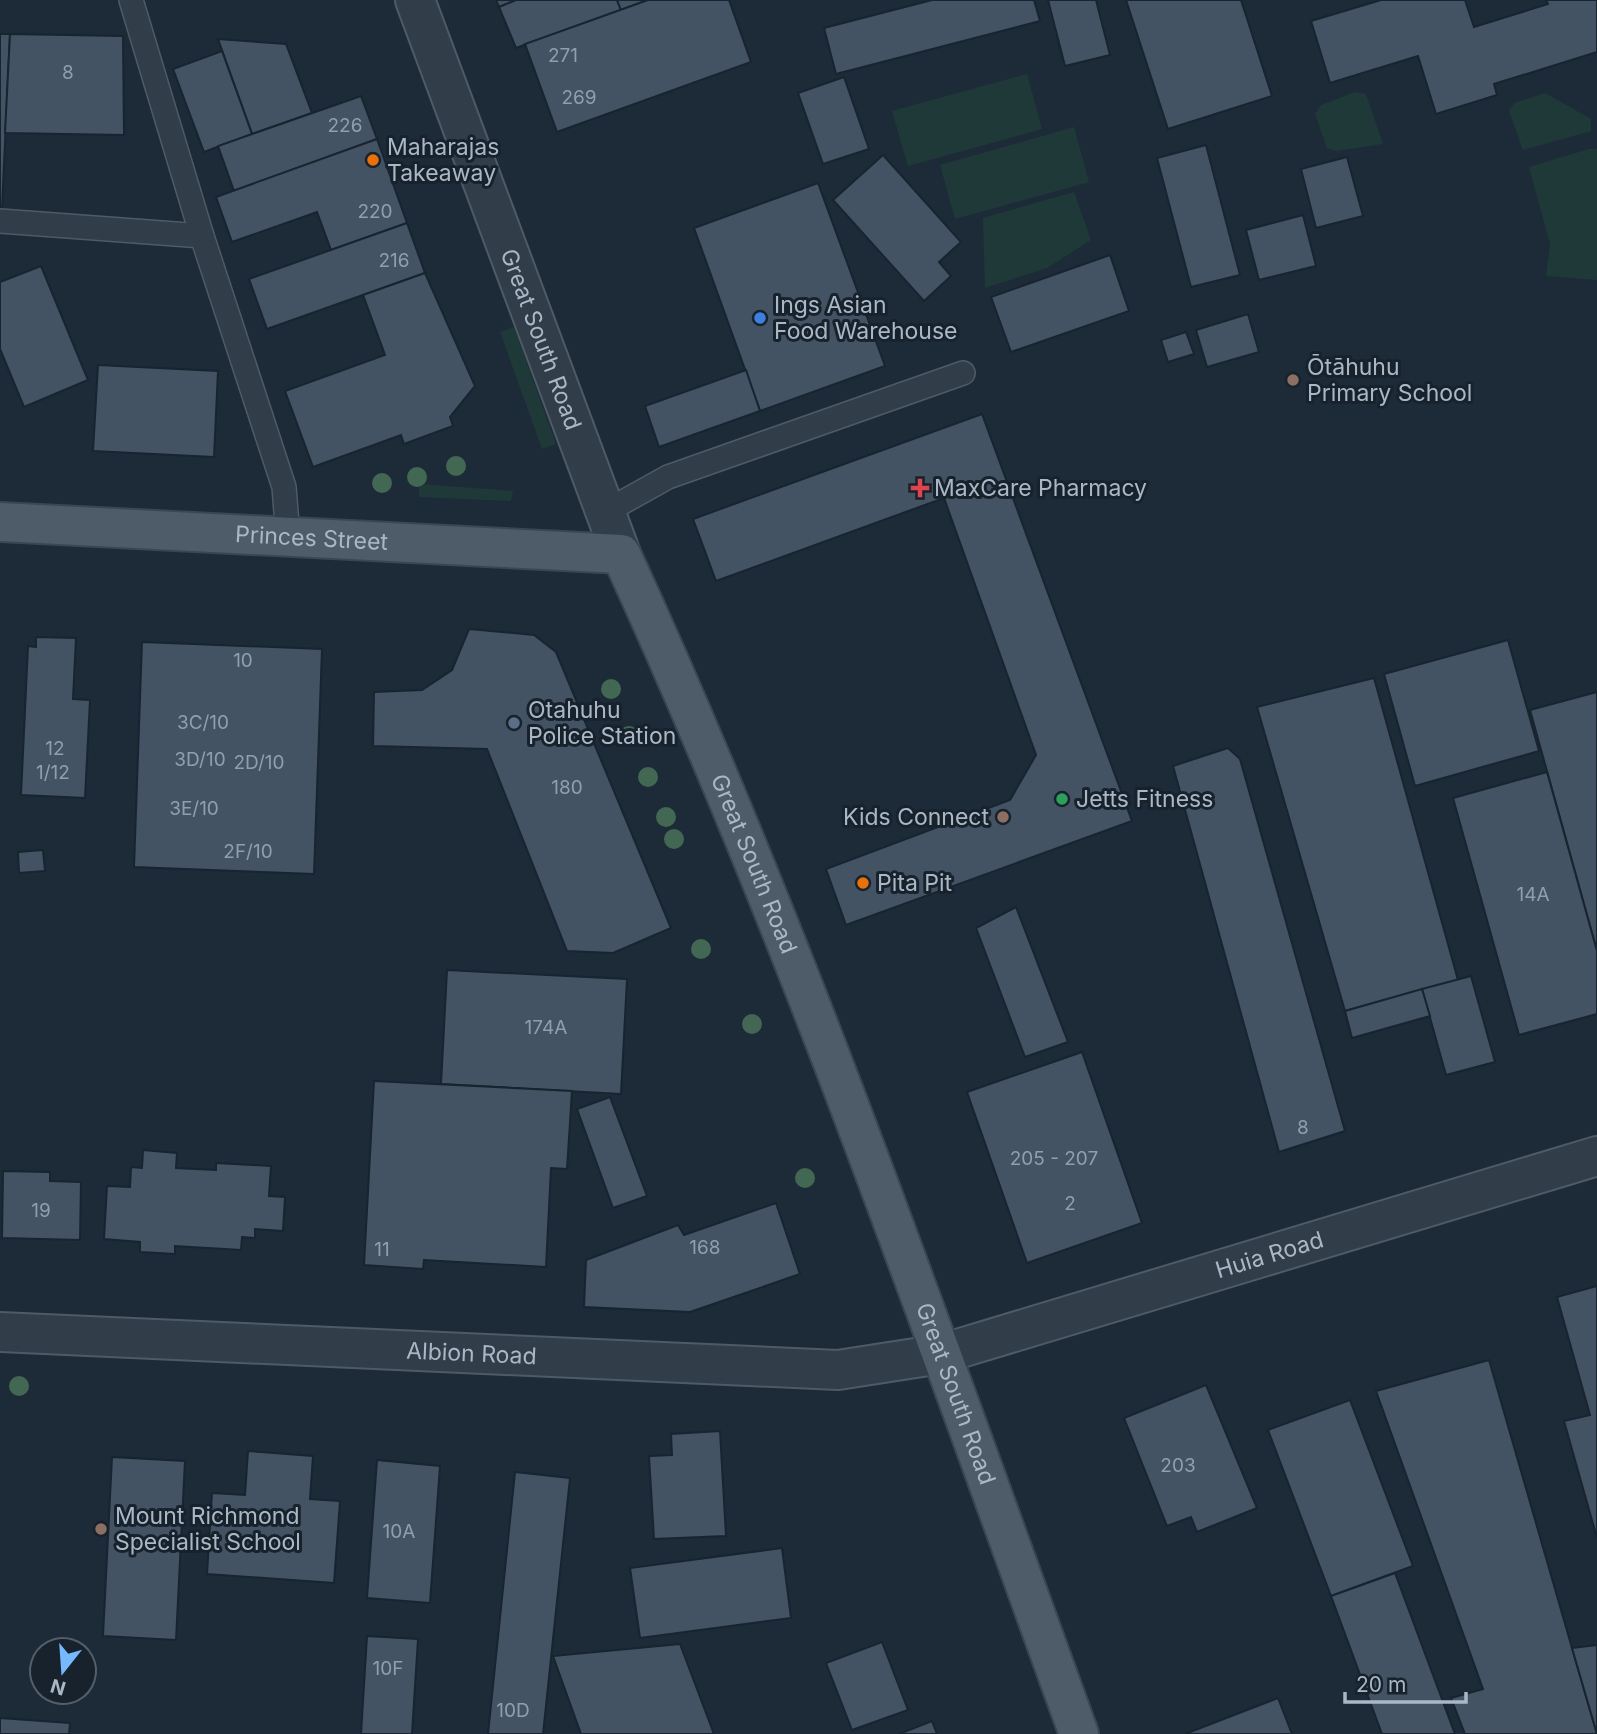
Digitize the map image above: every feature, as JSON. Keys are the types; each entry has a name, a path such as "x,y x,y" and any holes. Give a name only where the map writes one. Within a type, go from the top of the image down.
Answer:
{"main road":[{"name":"Princes Street","path":"0,522 621,554"},
{"name":"Great South Road","path":"621,554 736,813 941,1354 1079,1734"}],"street":[{"name":"Great South Road","path":"415,0 621,554"},
{"name":"Huia Road","path":"941,1354 1597,1156"},
{"name":"Albion Road","path":"0,1332 838,1370 941,1354"}],"lane":[{"path":"131,0 202,236 284,487 288,537"},
{"path":"0,221 202,236"},
{"path":"605,512 668,477 962,373"}],"green space":[{"path":"1027,74 1042,129 908,166 892,111"},
{"path":"1355,92 1366,94 1383,144 1336,151 1327,148 1315,114 1321,105"},
{"path":"1545,93 1591,119 1591,131 1523,150 1509,111 1514,103"},
{"path":"1074,127 1089,182 955,219 940,165"},
{"path":"1597,149 1597,280 1546,276 1550,244 1529,167"},
{"path":"1074,192 1091,240 1047,268 985,288 983,218"},
{"path":"514,327 556,444 542,449 500,332"},
{"path":"419,484 513,491 511,501 419,497"}],"building":[{"path":"496,0 516,0 499,7"},
{"path":"516,0 617,0 621,10 516,48 499,7"},
{"path":"617,0 648,0 621,10"},
{"path":"648,0 729,0 751,62 557,132 525,44"},
{"path":"932,0 1034,0 1040,21 836,74 824,28"},
{"path":"1048,0 1096,0 1110,55 1065,66"},
{"path":"1126,0 1241,0 1272,96 1168,129"},
{"path":"1381,0 1465,0 1474,27 1548,4 1546,0 1597,0 1597,52 1494,84 1497,95 1436,114 1418,56 1330,83 1311,21"},
{"path":"0,34 10,34 2,209 0,209"},
{"path":"10,34 123,36 124,135 5,133"},
{"path":"218,39 286,44 312,113 252,134"},
{"path":"222,51 252,134 204,152 173,69"},
{"path":"844,77 869,149 823,164 798,93"},
{"path":"361,96 377,139 234,191 218,146"},
{"path":"377,139 407,223 331,250 317,212 232,242 216,197"},
{"path":"1206,145 1240,275 1191,287 1157,158"},
{"path":"883,155 961,242 939,262 951,276 924,301 833,200"},
{"path":"1347,157 1363,216 1316,228 1301,169"},
{"path":"818,183 885,366 760,411 694,228"},
{"path":"1303,215 1316,266 1259,280 1246,230"},
{"path":"407,223 425,273 267,329 249,279"},
{"path":"1110,255 1129,311 1011,352 991,297"},
{"path":"41,266 88,380 24,407 0,349 0,282"},
{"path":"425,273 475,386 450,417 453,426 404,444 401,435 313,467 285,391 385,355 363,295"},
{"path":"1248,314 1259,352 1207,367 1196,330"},
{"path":"1186,332 1194,354 1168,362 1161,340"},
{"path":"98,365 218,371 214,457 93,451"},
{"path":"746,370 760,411 659,447 645,406"},
{"path":"982,414 1132,821 846,925 826,869 1010,800 1036,755 944,498 716,581 693,519"},
{"path":"469,629 534,635 556,652 671,928 613,953 567,951 487,749 373,746 374,692 422,690 452,670"},
{"path":"36,637 76,638 73,699 90,700 85,798 21,795 28,646 36,647"},
{"path":"1508,640 1539,751 1415,786 1384,674"},
{"path":"142,642 322,649 314,874 134,867"},
{"path":"1374,678 1458,980 1345,1011 1257,707"},
{"path":"1597,692 1597,951 1530,710"},
{"path":"1228,748 1240,759 1345,1131 1279,1152 1173,766"},
{"path":"1547,772 1597,951 1597,1014 1519,1035 1453,798"},
{"path":"43,850 45,871 19,873 18,852"},
{"path":"1016,907 1068,1042 1025,1057 976,928"},
{"path":"447,970 627,979 621,1094 441,1084"},
{"path":"1471,976 1495,1062 1446,1075 1422,989"},
{"path":"1422,989 1430,1016 1352,1038 1345,1011"},
{"path":"1082,1052 1142,1223 1027,1263 967,1092"},
{"path":"374,1081 572,1091 567,1169 551,1168 546,1267 424,1260 423,1269 364,1265"},
{"path":"610,1097 647,1196 613,1208 577,1109"},
{"path":"143,1150 177,1153 176,1168 216,1170 216,1163 271,1166 269,1196 285,1197 283,1231 255,1229 255,1238 242,1237 241,1250 175,1246 175,1254 140,1252 140,1242 104,1239 107,1186 130,1187 131,1167 142,1168"},
{"path":"3,1171 50,1172 50,1181 81,1182 80,1240 2,1238"},
{"path":"776,1203 800,1274 690,1312 584,1307 586,1260 678,1225 684,1235"},
{"path":"1597,1286 1597,1538 1564,1421 1590,1415 1557,1297"},
{"path":"1489,1360 1597,1734 1465,1734 1451,1698 1483,1689 1376,1391"},
{"path":"1206,1385 1257,1508 1197,1532 1191,1517 1167,1526 1124,1418"},
{"path":"1350,1400 1413,1566 1331,1596 1268,1430"},
{"path":"720,1431 726,1536 654,1539 649,1456 672,1455 671,1434"},
{"path":"248,1451 313,1456 310,1499 340,1501 334,1583 207,1574 212,1493 245,1495"},
{"path":"112,1457 185,1461 176,1640 103,1636"},
{"path":"377,1460 440,1466 430,1603 367,1598"},
{"path":"515,1472 570,1478 543,1734 488,1734"},
{"path":"782,1548 791,1618 640,1638 630,1568"},
{"path":"1395,1573 1455,1734 1382,1734 1331,1596"},
{"path":"367,1636 418,1639 412,1734 361,1734"},
{"path":"882,1642 908,1710 852,1730 826,1663"},
{"path":"680,1644 714,1734 581,1734 553,1656"},
{"path":"1597,1645 1597,1734 1572,1648"},
{"path":"1278,1698 1292,1734 1185,1734"},
{"path":"0,1718 70,1723 69,1734 0,1734"},
{"path":"932,1721 937,1734 899,1734"}],"place":[{"name":"Maharajas Takeaway","path":"373,160"},
{"name":"Ings Asian Food Warehouse","path":"760,318"},
{"name":"Ōtāhuhu Primary School","path":"1293,380"},
{"name":"MaxCare Pharmacy","path":"920,488"},
{"name":"Otahuhu Police Station","path":"514,723"},
{"name":"Jetts Fitness","path":"1062,799"},
{"name":"Kids Connect","path":"1003,817"},
{"name":"Pita Pit","path":"863,883"},
{"name":"Mount Richmond Specialist School","path":"101,1529"}]}
